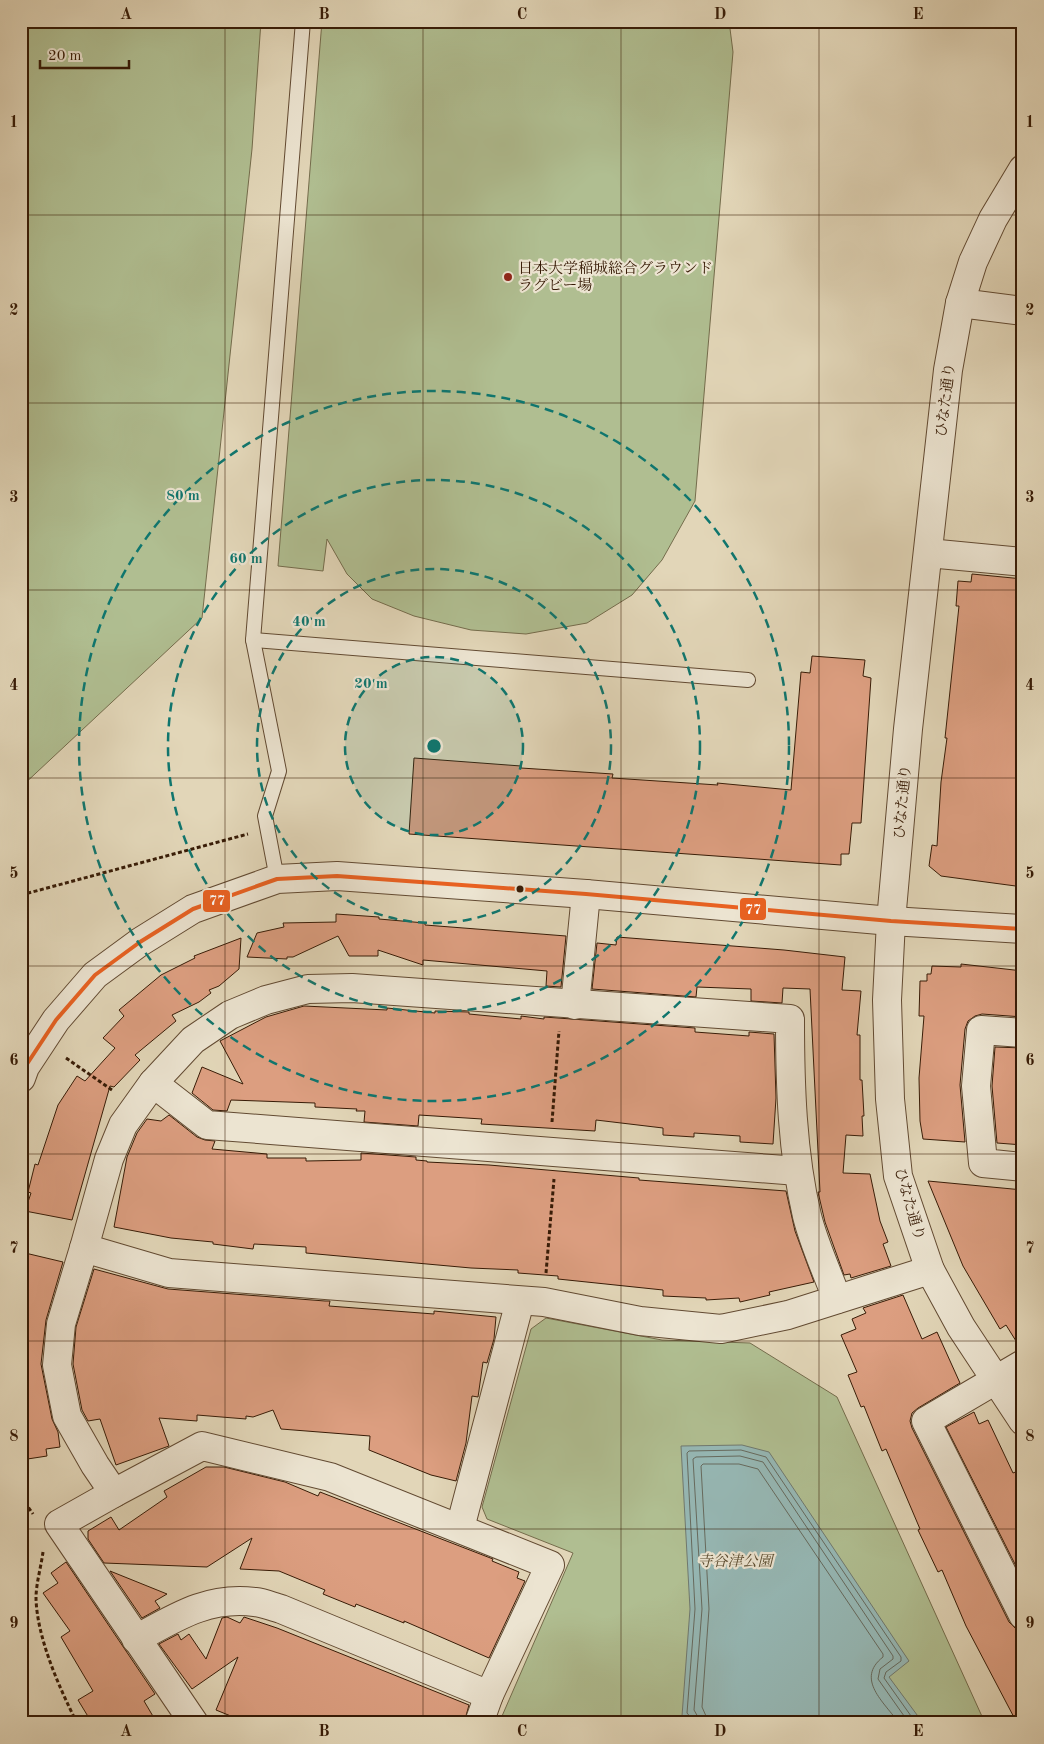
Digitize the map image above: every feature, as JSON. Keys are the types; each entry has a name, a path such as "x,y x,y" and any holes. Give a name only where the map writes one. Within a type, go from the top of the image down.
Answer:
{"street":[{"name":"ひなた通り","path":"1023,169 994,219 973,262 960,303 948,370 908,729 891,921 887,1000 890,1079 898,1176 930,1270 961,1326 1023,1421"},
{"path":"960,303 1023,311"},
{"path":"928,553 1023,562"},
{"path":"21,1078 25,1068 56,1020 95,975 140,942 193,909 277,879 338,876 586,894 891,921 1023,929"},
{"path":"568,1004 586,894"},
{"path":"114,1493 95,1465 67,1416 57,1365 61,1324 109,1159 123,1125 153,1083 193,1040 230,1015 266,1000 308,990 352,988 790,1019 790,1069 798,1171 808,1219 837,1299"},
{"path":"1023,1033 980,1030 976,1086 983,1163 1023,1167"},
{"path":"153,1083 207,1125 798,1171"},
{"path":"84,1248 168,1273 532,1301 640,1321 721,1329 788,1315 930,1270"},
{"path":"460,1528 532,1301"},
{"path":"1023,1364 926,1422 1023,1615"},
{"path":"194,1723 59,1524 202,1446 330,1477 550,1565 489,1695 479,1723"},
{"path":"136,1639 190,1610 220,1601 256,1602 282,1609 489,1695"}],"lane":[{"path":"277,879 265,816 279,771 253,640 303,21"},
{"path":"253,640 748,680"},
{"path":"21,810 21,818"}],"path":[{"path":"21,895 248,834"},
{"path":"532,1301 553,1151 568,1004"},
{"path":"65,1057 136,1107"},
{"path":"59,1524 44,1545 36,1597 41,1636 67,1704 77,1723"}],"green space":[{"path":"21,21 261,21 252,149 202,618 21,787"},
{"name":"日本大学稲城総合グラウンド ラグビー場","path":"322,21 729,21 733,52 695,501 662,560 632,595 587,623 526,634 471,630 414,616 372,599 347,574 327,539 323,571 278,566"},
{"name":"寺谷津公園","path":"546,1318 662,1340 750,1343 837,1397 985,1723 499,1723 573,1553 487,1519 482,1507 531,1329"}],"water":[{"path":"742,1445 769,1452 909,1661 889,1677 923,1723 690,1723 682,1716 690,1609 681,1446"}],"building":[{"path":"972,574 1023,579 1023,887 941,876 929,866 932,845 937,846 941,782 947,738 945,738 959,606 956,606 958,581 971,582"},
{"path":"812,656 865,660 863,676 871,678 861,823 852,823 849,854 841,854 841,865 409,834 414,758 613,774 612,778 718,785 717,783 791,790 801,672 810,673"},
{"path":"336,914 379,917 379,919 425,923 425,925 566,936 561,987 546,986 547,971 423,960 423,965 378,950 378,956 349,956 338,936 293,957 287,957 287,959 247,957 257,933 284,927 283,923 336,922"},
{"path":"617,937 784,950 845,957 842,990 861,991 857,1035 860,1035 860,1080 862,1080 864,1116 862,1116 863,1136 846,1135 843,1173 870,1174 880,1221 888,1242 883,1244 891,1266 851,1278 850,1274 844,1275 825,1222 818,1192 820,1192 810,989 783,988 782,1003 751,1001 751,989 697,987 696,997 592,989 597,943 616,945"},
{"path":"241,938 239,969 219,986 209,990 211,993 199,1002 172,1015 176,1021 135,1055 140,1060 114,1087 110,1086 72,1220 25,1211 31,1193 28,1192 35,1164 38,1165 58,1105 77,1076 85,1081 115,1048 103,1038 124,1016 119,1010 161,975 195,958 194,956"},
{"path":"961,964 1023,971 1023,1017 982,1014 968,1021 965,1029 960,1085 965,1142 923,1139 920,1121 919,1078 924,1016 919,1016 920,981 927,981 927,974 931,974 932,966 961,967"},
{"path":"304,1006 387,1010 387,1008 435,1013 435,1011 469,1012 469,1014 521,1019 521,1016 544,1019 544,1017 695,1028 695,1032 749,1036 749,1032 774,1034 776,1098 773,1144 740,1142 740,1136 694,1133 694,1137 663,1135 663,1128 596,1120 595,1131 481,1124 482,1119 419,1115 418,1126 364,1122 365,1111 315,1107 315,1103 231,1100 227,1111 213,1110 192,1093 202,1067 243,1084 220,1041 266,1017"},
{"path":"995,1047 1023,1048 1023,1145 997,1143 992,1086"},
{"path":"169,1115 197,1137 215,1141 212,1149 267,1154 267,1158 306,1158 306,1161 361,1160 361,1153 416,1157 416,1160 427,1162 489,1165 639,1178 639,1180 786,1191 795,1231 814,1282 769,1292 770,1295 740,1302 739,1298 706,1300 706,1298 663,1296 663,1290 558,1279 558,1276 518,1273 518,1270 471,1268 306,1253 306,1247 254,1244 253,1249 213,1244 213,1242 171,1238 114,1227 127,1157 137,1133 147,1119 161,1121"},
{"path":"928,1181 1023,1190 1023,1348 1021,1349 1006,1325 1000,1329 963,1266"},
{"path":"21,1252 63,1262 46,1320 41,1364 52,1419 58,1432 60,1447 46,1449 47,1456 21,1460"},
{"path":"94,1269 168,1289 330,1301 329,1306 434,1314 434,1311 496,1317 494,1339 487,1363 483,1362 478,1397 472,1396 466,1443 456,1481 431,1475 369,1450 370,1436 281,1429 273,1410 253,1417 246,1416 246,1419 197,1415 197,1421 159,1418 169,1446 116,1465 100,1419 88,1421 82,1410 73,1364 76,1327"},
{"path":"903,1295 922,1339 937,1332 960,1383 918,1408 912,1413 910,1421 1009,1622 1015,1628 1023,1631 1023,1723 1017,1723 966,1626 942,1570 938,1572 918,1530 920,1529 886,1449 882,1451 864,1406 861,1407 848,1375 857,1372 841,1335 856,1329 852,1319 866,1313 863,1308"},
{"path":"974,1412 979,1424 988,1420 1013,1473 1023,1469 1023,1580 946,1427"},
{"path":"206,1467 224,1467 285,1482 318,1496 320,1492 493,1559 492,1561 519,1572 517,1578 525,1581 489,1658 404,1621 404,1623 356,1604 355,1607 323,1594 325,1590 279,1571 240,1569 252,1538 207,1567 104,1563 88,1539 88,1531 111,1517 119,1530 167,1497 164,1491"},
{"path":"66,1562 155,1694 144,1701 157,1723 92,1723 78,1700 93,1691 61,1637 70,1631 43,1593 58,1583 51,1573"},
{"path":"110,1571 167,1594 155,1601 160,1608 142,1618"},
{"path":"227,1617 240,1623 244,1617 277,1628 469,1705 464,1723 248,1723 216,1710 238,1657 192,1689 159,1644 178,1634 181,1640 189,1634 206,1659 222,1618"}],"transit line":[{"name":"77","path":"21,1078 25,1067 56,1020 95,975 140,942 193,909 277,879 337,876 586,894 891,921 1023,929"}],"place":[{"name":"日本大学稲城総合グラウンド ラグビー場","path":"508,277"}]}
